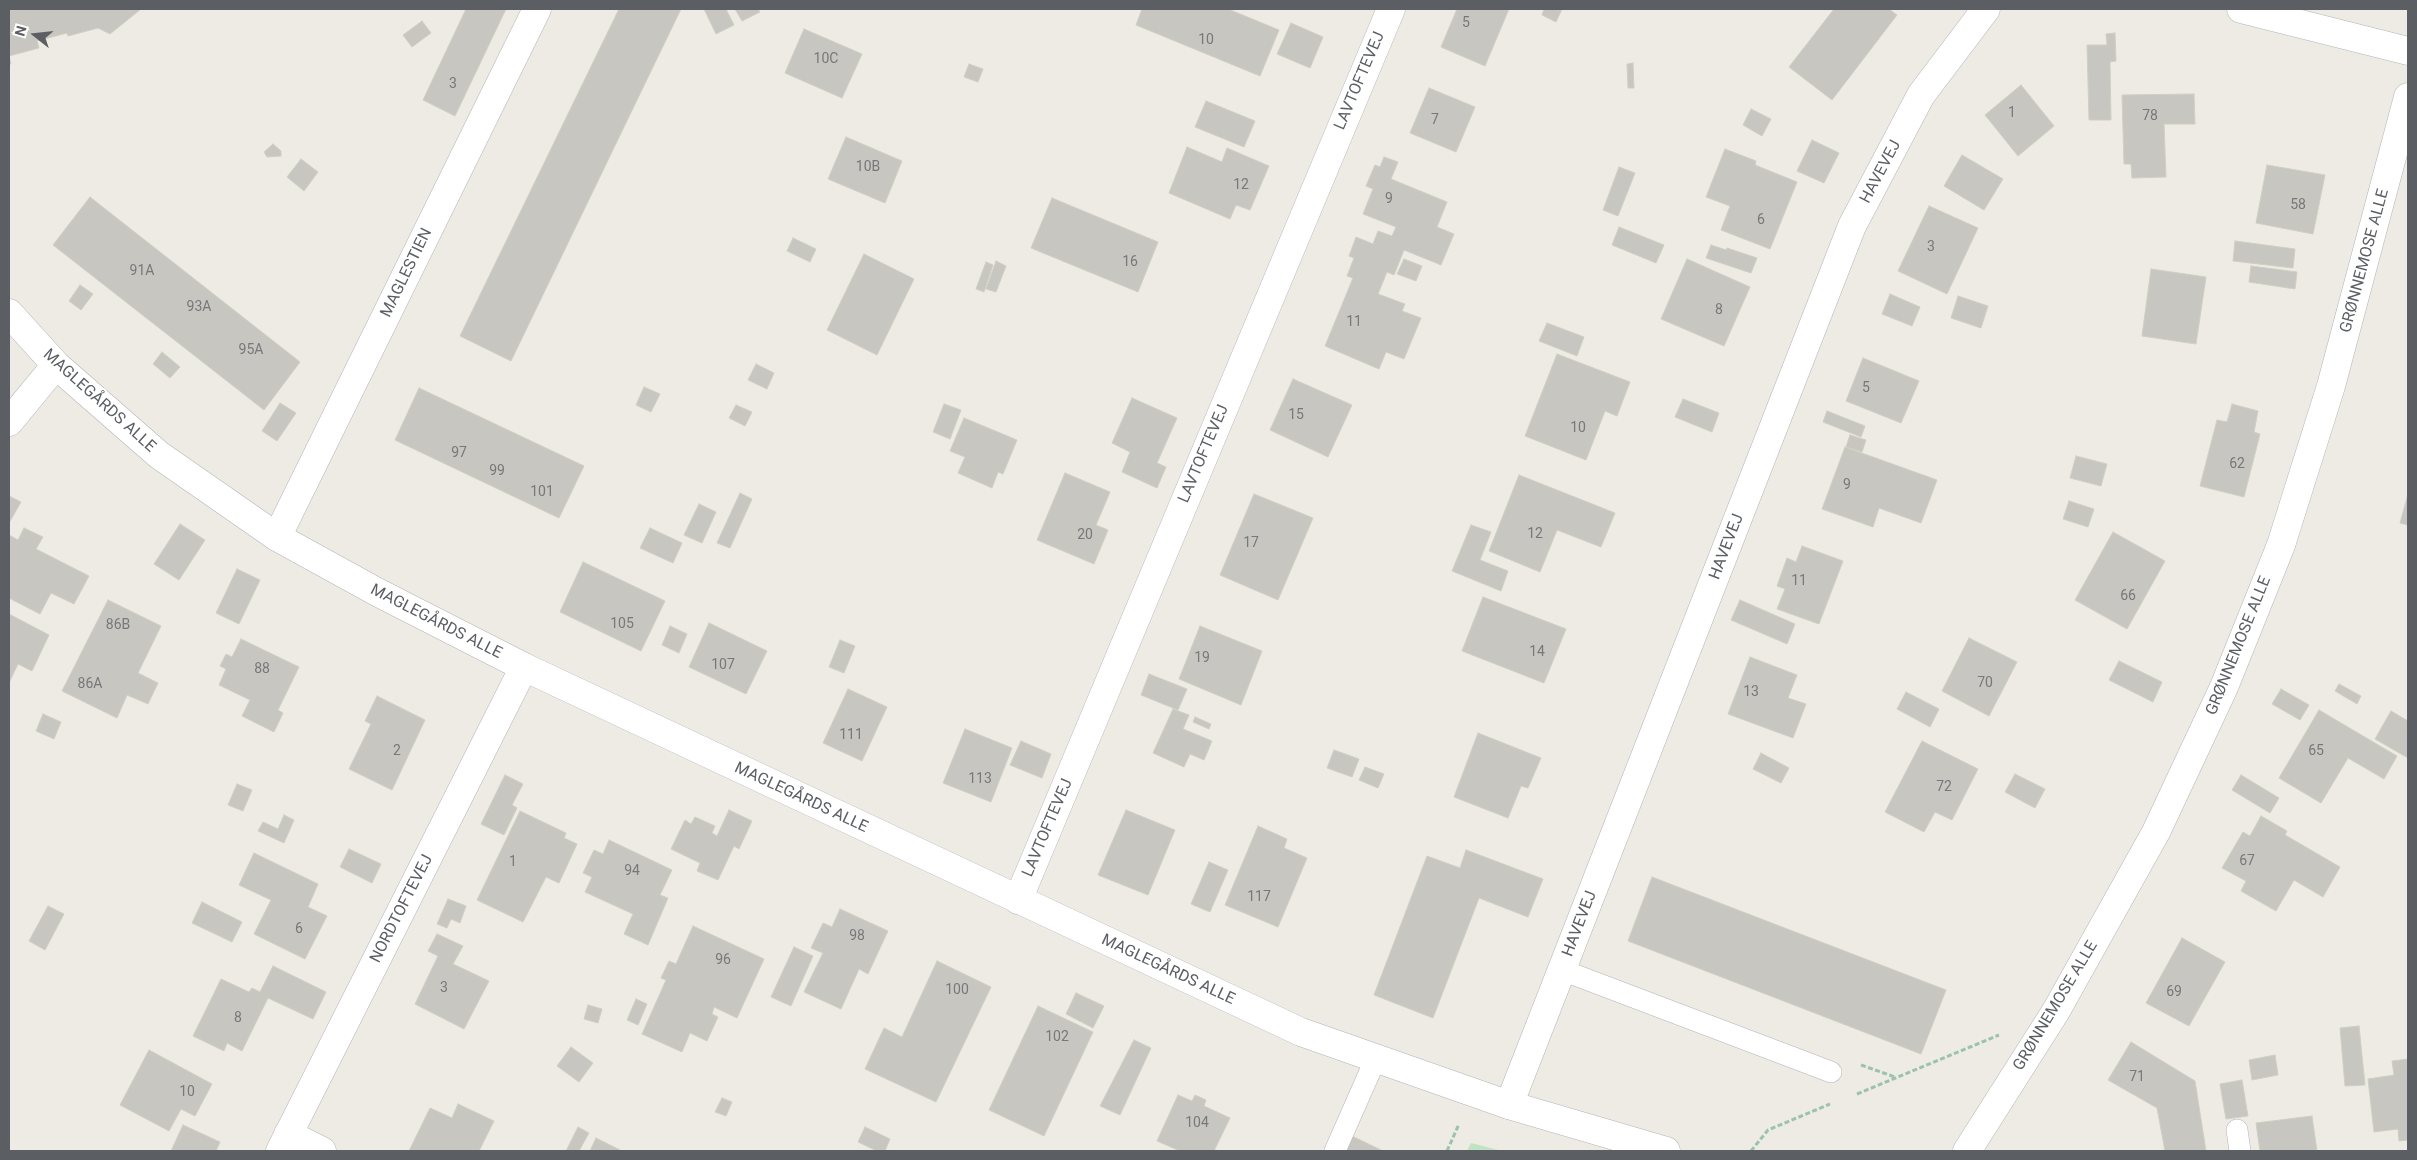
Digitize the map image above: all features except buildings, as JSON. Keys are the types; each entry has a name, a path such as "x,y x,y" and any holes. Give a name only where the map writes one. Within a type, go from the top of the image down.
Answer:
{"street":[{"name":"MAGLESTIEN","path":"277,537 537,9"},
{"name":"LAVTOFTEVEJ","path":"1018,900 1391,9"},
{"name":"HAVEVEJ","path":"1509,1106 1852,226 1921,95 1986,9"},
{"path":"2241,9 2408,51"},
{"name":"GRØNNEMOSE ALLE","path":"1967,1151 2056,1011 2156,832 2224,687 2281,545 2331,386 2408,97"},
{"name":"MAGLEGÅRDS ALLE","path":"9,313 56,365 160,455 277,537 377,592 524,667 1301,1032 1509,1106 1666,1151"},
{"path":"9,422 56,365"},
{"name":"NORDTOFTEVEJ","path":"284,1142 524,667"},
{"path":"284,1142 322,1151"}],"lane":[{"path":"1562,970 1831,1072"},
{"path":"1335,1151 1376,1058"},
{"path":"2237,1130 2240,1151"}],"path":[{"path":"1850,1096 2002,1033"},
{"path":"1751,1151 1768,1130 1832,1104"}],"green space":[{"path":"1471,1143 1502,1151 1467,1151"}]}
